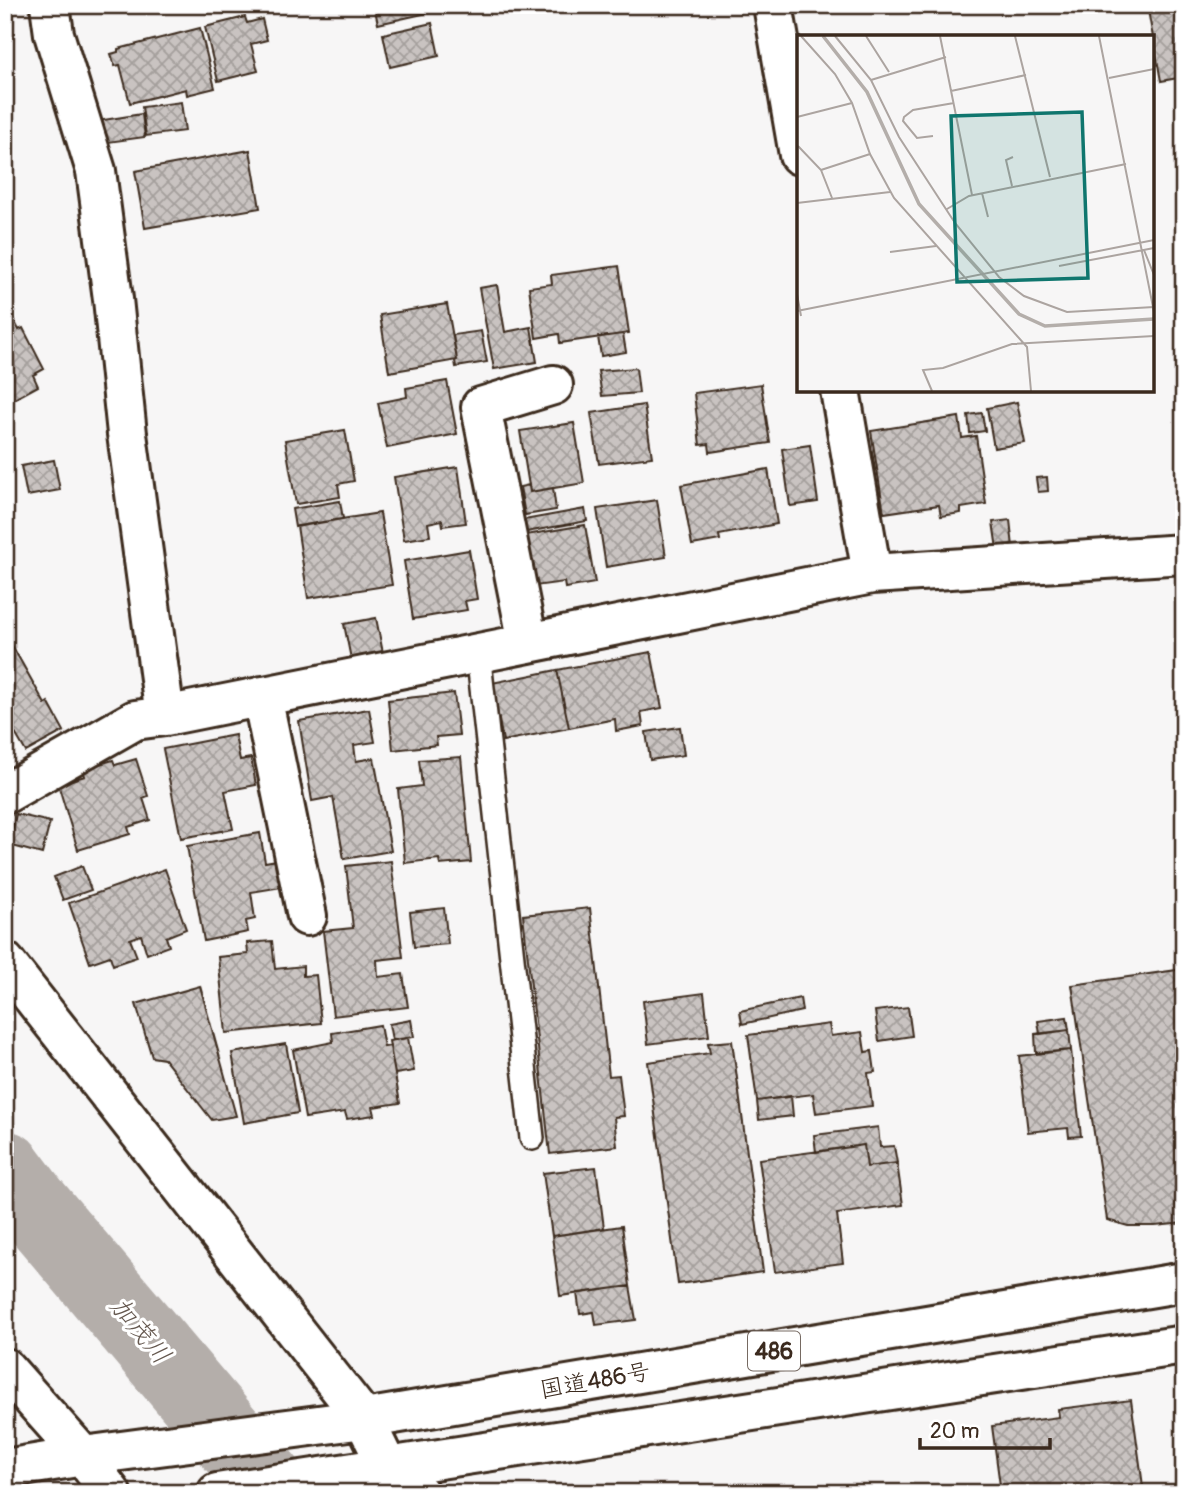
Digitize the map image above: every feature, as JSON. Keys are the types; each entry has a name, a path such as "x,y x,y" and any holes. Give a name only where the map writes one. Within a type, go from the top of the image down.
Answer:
{"main road":[{"path":"50,5 54,34 96,171 127,434 165,716"},
{"path":"773,5 797,143"},
{"path":"528,643 481,407 553,385"},
{"path":"840,392 872,574"},
{"path":"5,794 135,720 872,574 1184,554"},
{"path":"262,696 307,916"},
{"path":"5,962 364,1419 388,1468 419,1493"},
{"name":"国道486号","path":"5,1469 83,1456 364,1419 1184,1282"},
{"name":"486","path":"217,1493 1184,1345"},
{"path":"5,1368 83,1456 111,1493"}],"lane":[{"path":"478,652 532,1138"}],"building":[{"path":"234,5 248,5 248,13 234,13"},
{"path":"374,5 431,5 432,12 378,24"},
{"path":"1147,5 1184,5 1184,77 1161,81"},
{"path":"245,17 247,23 262,19 267,40 251,44 258,71 218,81 205,27"},
{"path":"432,23 439,56 390,67 383,34"},
{"path":"200,28 215,88 187,95 186,89 130,103 120,65 115,66 111,54 118,52 118,49"},
{"path":"181,102 185,131 146,136 142,107"},
{"path":"142,114 145,137 101,143 97,121"},
{"path":"250,150 260,208 145,228 135,171"},
{"path":"619,266 629,333 560,343 559,334 536,338 529,287 552,284 551,275"},
{"path":"497,285 505,332 531,327 537,362 494,369 479,288"},
{"path":"5,303 19,330 23,328 44,369 33,375 38,386 5,404"},
{"path":"447,304 457,360 389,372 380,315"},
{"path":"481,331 487,362 456,367 453,335"},
{"path":"623,334 626,352 601,356 598,337"},
{"path":"636,368 639,393 602,396 598,371"},
{"path":"447,381 457,434 387,448 378,403 407,397 406,388"},
{"path":"761,384 770,443 710,452 709,444 700,445 694,393"},
{"path":"1017,402 1025,443 994,448 987,408"},
{"path":"644,405 652,457 599,464 591,413"},
{"path":"982,413 985,431 970,433 968,415"},
{"path":"959,417 962,438 976,436 986,504 961,508 961,513 941,516 939,505 884,513 871,431"},
{"path":"574,423 584,483 530,492 520,431"},
{"path":"345,430 354,481 338,484 340,497 296,504 285,440"},
{"path":"810,445 818,502 790,506 782,449"},
{"path":"54,460 60,490 27,496 21,466"},
{"path":"458,467 466,523 443,526 442,520 428,523 430,536 404,540 394,477"},
{"path":"768,469 777,524 719,535 720,540 692,545 681,485"},
{"path":"1047,477 1048,491 1038,492 1036,478"},
{"path":"529,485 530,492 553,488 556,510 525,515 520,487"},
{"path":"657,500 666,557 606,567 597,509"},
{"path":"340,501 343,519 295,527 292,509"},
{"path":"585,509 587,521 526,532 524,520"},
{"path":"380,513 392,585 308,598 297,526"},
{"path":"1010,520 1013,547 997,549 993,522"},
{"path":"585,525 595,583 565,588 564,582 535,586 526,535"},
{"path":"469,550 477,599 465,601 467,610 413,619 404,561"},
{"path":"376,618 383,653 351,659 344,624"},
{"path":"5,633 45,704 48,702 64,731 26,752 5,716"},
{"path":"651,652 662,708 641,712 643,726 616,731 615,719 569,728 557,670"},
{"path":"557,670 569,728 503,741 492,683"},
{"path":"454,693 459,735 436,737 437,745 393,750 388,700"},
{"path":"369,709 375,742 354,745 356,761 374,758 391,851 344,859 333,797 312,801 299,721"},
{"path":"680,727 684,755 650,760 646,732"},
{"path":"235,735 240,760 251,758 256,785 225,791 233,829 181,838 163,749"},
{"path":"461,757 471,862 440,865 439,859 405,863 398,789 422,786 419,760"},
{"path":"136,759 148,796 143,798 150,820 128,827 130,834 78,850 58,784 85,776 83,769 113,760 115,765"},
{"path":"16,814 50,822 42,854 9,845"},
{"path":"260,833 265,862 277,860 282,887 251,892 255,919 246,921 248,932 204,941 187,846"},
{"path":"391,861 403,957 377,960 378,977 403,974 408,1007 333,1016 323,931 353,928 346,866"},
{"path":"82,866 91,890 63,900 54,877"},
{"path":"165,869 186,929 166,937 169,946 147,954 141,935 130,939 137,957 113,965 110,956 90,963 69,903"},
{"path":"444,908 448,944 414,947 410,912"},
{"path":"590,908 609,1076 619,1075 624,1116 614,1117 617,1146 550,1154 523,915"},
{"path":"272,941 275,969 303,966 303,976 316,975 321,1023 226,1033 218,957 248,954 247,943"},
{"path":"1184,969 1184,1223 1128,1226 1107,1220 1072,985"},
{"path":"200,986 236,1116 212,1120 164,1059 152,1057 136,1004"},
{"path":"704,993 709,1036 648,1044 643,1001"},
{"path":"800,998 802,1011 742,1024 740,1011"},
{"path":"908,1007 912,1036 879,1041 875,1011"},
{"path":"1067,1017 1069,1030 1040,1034 1038,1021"},
{"path":"411,1020 414,1037 392,1040 389,1024"},
{"path":"829,1024 831,1036 862,1032 865,1052 872,1051 875,1072 868,1073 872,1106 816,1113 813,1094 757,1101 748,1035"},
{"path":"380,1025 384,1047 390,1046 400,1103 373,1107 375,1115 347,1119 345,1112 305,1118 293,1050 333,1042 332,1033"},
{"path":"1069,1030 1071,1050 1036,1053 1035,1034"},
{"path":"408,1038 414,1071 395,1074 389,1041"},
{"path":"732,1041 763,1272 678,1284 648,1062 710,1053 708,1043"},
{"path":"286,1044 298,1113 244,1123 232,1053"},
{"path":"1071,1050 1081,1136 1069,1137 1068,1128 1028,1132 1019,1056"},
{"path":"791,1096 793,1116 759,1120 757,1101"},
{"path":"878,1127 880,1147 894,1146 897,1163 867,1167 864,1145 816,1152 814,1135"},
{"path":"864,1145 867,1167 897,1163 903,1205 837,1214 843,1263 775,1272 759,1159"},
{"path":"596,1167 604,1228 552,1236 543,1173"},
{"path":"622,1226 630,1286 560,1296 552,1236"},
{"path":"630,1286 636,1320 596,1325 594,1312 580,1314 577,1293"},
{"path":"1131,1400 1144,1493 1001,1493 992,1426 1059,1417 1058,1409"}],"waterway":[{"name":"加茂川","path":"5,1169 32,1205 276,1493"}]}
